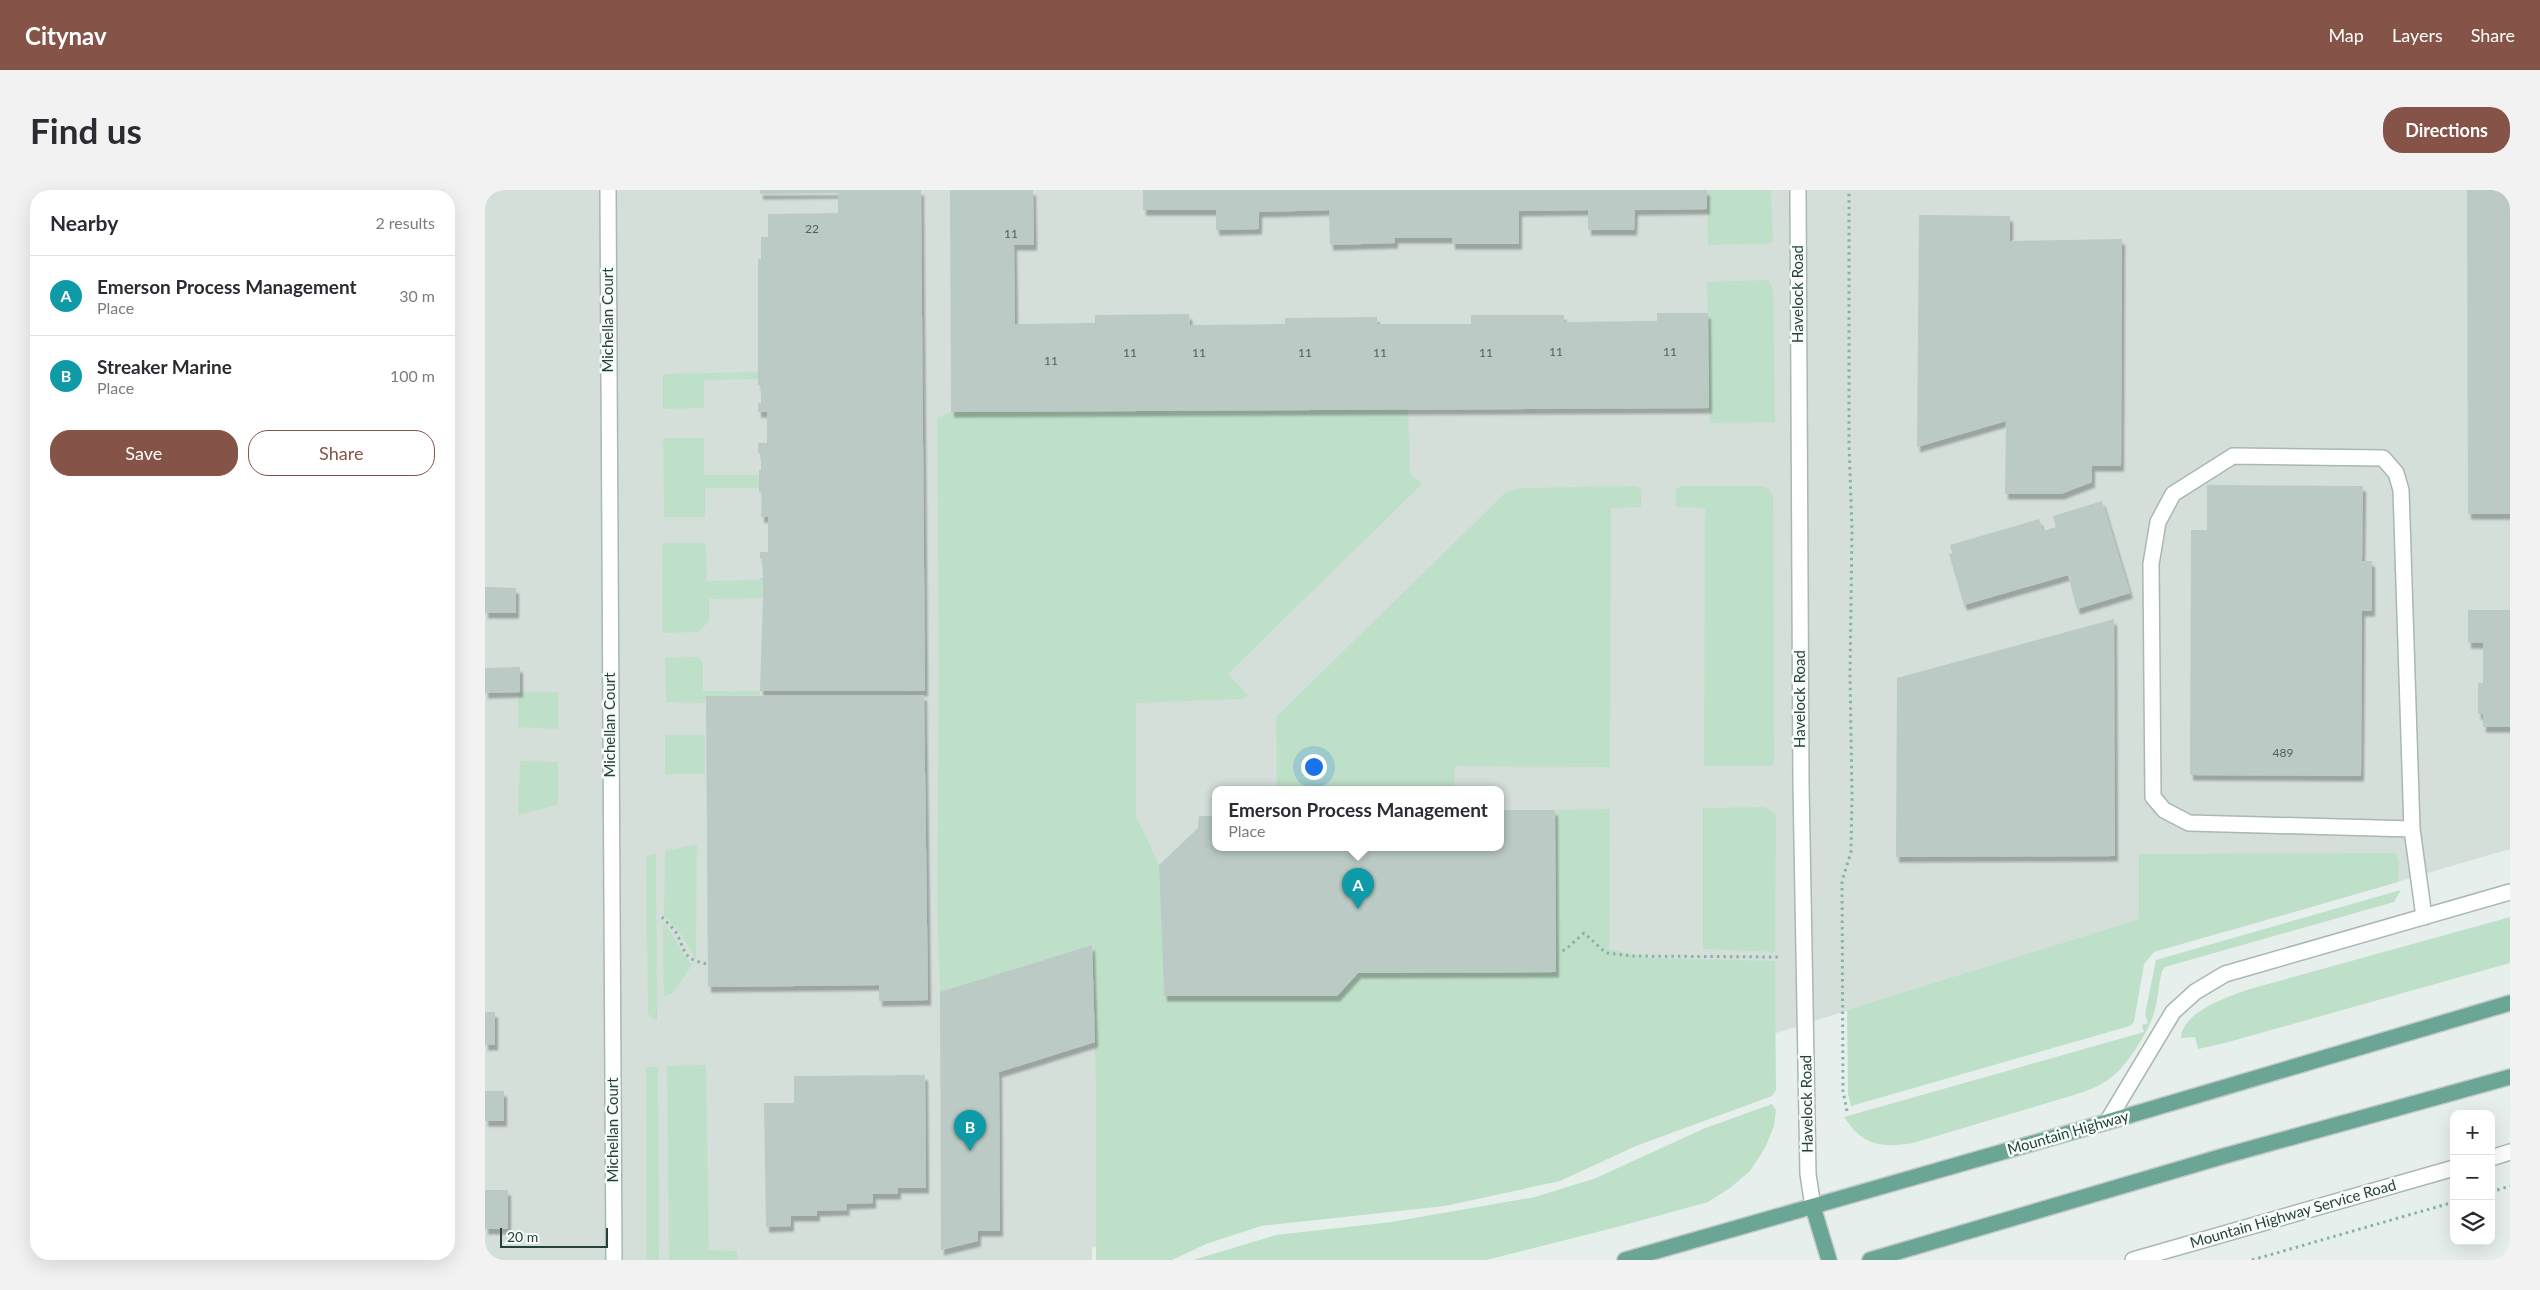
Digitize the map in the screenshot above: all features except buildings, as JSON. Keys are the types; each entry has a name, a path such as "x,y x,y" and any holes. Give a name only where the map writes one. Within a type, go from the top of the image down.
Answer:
{"main road":[{"name":"Mountain Highway","path":"1625,1260 1813,1208 2510,1002"},
{"path":"1870,1260 2224,1156 2506,1081"},
{"path":"1813,1208 1829,1260"}],"street":[{"name":"Michellan Court","path":"608,190 614,1260"},
{"name":"Havelock Road","path":"1798,190 1801,775 1808,1174 1813,1208"},
{"path":"2412,829 2189,823 2164,810 2153,797 2151,574 2158,522 2173,494 2233,456 2383,458 2396,473 2401,490 2412,829 2424,917"},
{"path":"2107,1122 2173,1012 2195,992 2225,974 2510,892"},
{"path":"2495,1157 2510,1152"},
{"name":"Mountain Highway Service Road","path":"2133,1260 2450,1169"}],"path":[{"path":"1847,1111 1843,1091 1842,881 1851,852 1850,674 1852,529 1849,444 1849,190"},
{"path":"662,917 677,934 682,949 691,961 707,964"},
{"path":"1556,952 1565,950 1584,933 1606,953 1633,956 1746,955 1804,958"},
{"path":"2495,1191 2510,1186"},
{"path":"2252,1260 2450,1203"}],"shaded area":[{"path":"485,190 2510,190 2510,849 2229,931 2210,918 2139,919 1092,1248 1092,1260 485,1260"}],"green space":[{"path":"1707,190 1771,190 1773,240 1769,244 1708,245"},
{"path":"1769,280 1773,290 1775,422 1710,423 1707,282"},
{"path":"758,372 758,379 704,380 704,408 663,409 663,374"},
{"path":"1408,409 1410,474 1422,484 1228,674 1248,695 1242,699 1136,703 1136,816 1159,865 1164,996 1337,996 1358,973 1556,972 1555,810 1610,809 1609,949 1650,958 1775,961 1776,1090 1772,1096 1636,1146 1560,1181 1445,1206 1261,1226 1206,1244 1172,1260 1096,1260 1096,1089 1092,945 940,992 937,896 939,673 937,418 951,412"},
{"path":"663,438 704,438 704,475 759,475 759,488 705,488 705,517 664,517"},
{"path":"1637,486 1641,489 1641,507 1611,508 1610,767 1455,766 1454,786 1277,786 1276,717 1506,492 1520,488"},
{"path":"1680,486 1762,486 1770,489 1773,496 1774,761 1772,766 1704,766 1705,508 1676,507 1676,490"},
{"path":"662,543 706,543 707,581 763,580 763,598 709,599 709,621 698,632 663,633"},
{"path":"698,657 703,663 703,691 760,691 760,695 706,696 705,703 666,702 665,658"},
{"path":"520,692 558,692 558,729 518,727 518,698"},
{"path":"665,735 705,735 705,774 665,774"},
{"path":"520,761 558,762 558,805 518,815"},
{"path":"1763,807 1775,813 1776,821 1775,952 1703,949 1703,808"},
{"path":"697,844 696,959 680,933 664,915 665,851"},
{"path":"2396,853 2399,863 2398,882 2154,952 2144,964 2134,1022 2130,1026 1851,1106 1848,1094 1847,1010 2139,919 2139,854"},
{"path":"656,854 657,1021 648,1014 646,856"},
{"path":"2401,890 2394,902 2165,967 2162,971 2153,1016 2141,1041 2115,1074 2105,1082 2092,1088 2074,1095 1902,1145 1874,1143 1858,1134 1844,1117 2144,1032 2142,1025 2148,1023 2145,1014 2156,960"},
{"path":"2510,917 2510,963 2225,1043 2198,1049 2195,1037 2181,1038 2183,1029 2189,1020 2198,1013 2208,1006 2241,992"},
{"path":"663,923 692,965 673,993 664,997"},
{"path":"706,1065 709,1250 737,1251 737,1260 669,1260 667,1066"},
{"path":"646,1067 658,1067 659,1260 647,1260"},
{"path":"1772,1104 1776,1110 1774,1126 1765,1148 1750,1171 1730,1188 1708,1202 1621,1226 1486,1260 1193,1260 1276,1235 1391,1222 1535,1197 1596,1178 1703,1129"}],"place":[{"name":"Emerson Process Management","path":"1358,909"},
{"name":"Streaker Marine","path":"970,1151"}]}
